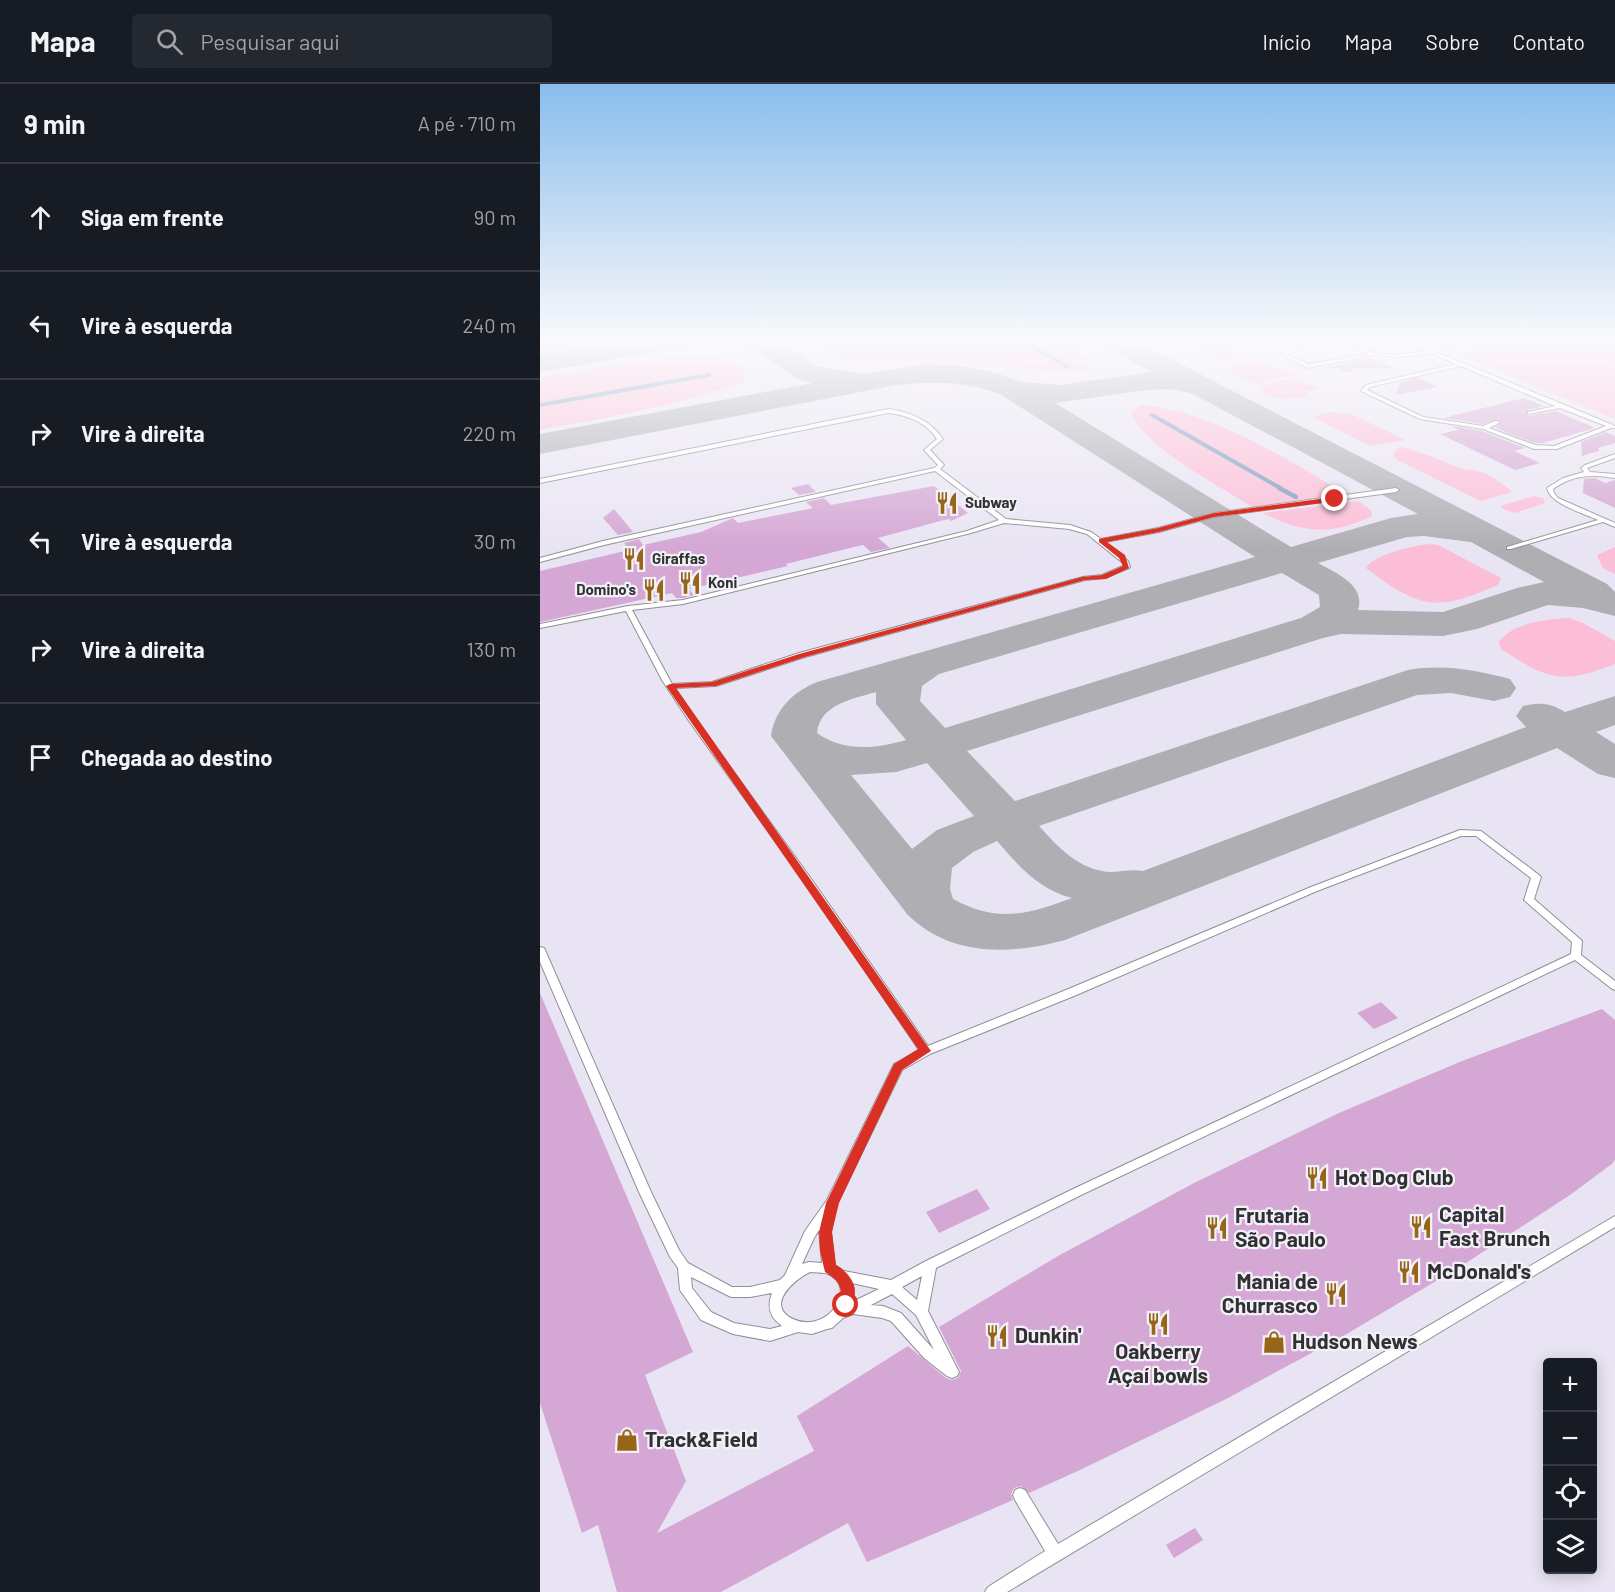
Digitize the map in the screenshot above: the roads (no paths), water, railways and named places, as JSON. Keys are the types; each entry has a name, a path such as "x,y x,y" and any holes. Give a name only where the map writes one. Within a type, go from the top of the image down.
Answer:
{"lane":[{"path":"1403,409 1422,418 1484,428 1524,445 1544,448 1555,448 1613,427"},
{"path":"1530,413 1546,409"},
{"path":"1569,409 1613,427"},
{"path":"540,481 888,411 909,414 937,434 940,439 927,450 941,465 936,469 603,543 540,560"},
{"path":"1484,428 1497,422"},
{"path":"1588,473 1584,468 1587,466 1615,456"},
{"path":"936,469 1004,521"},
{"path":"1615,476 1588,473 1558,481 1550,488 1556,499 1615,525"},
{"path":"1101,541 1159,530 1214,515 1396,490"},
{"path":"1509,549 1603,520"},
{"path":"540,626 628,608 683,602 969,532 1004,521 1082,529 1122,557 1127,567 1103,577 1085,578 802,655 713,684 670,686"},
{"path":"628,608 670,686 926,1051"},
{"path":"797,1327 786,1322 778,1313 776,1302 781,1285 791,1275 809,1235 832,1203 898,1067 926,1051 1070,993 1324,885 1418,848 1469,831 1484,836 1536,877 1529,900 1577,941 1576,956"},
{"path":"540,950 645,1192 674,1253 684,1267 731,1292 750,1292 781,1285"},
{"path":"1576,956 1615,986"},
{"path":"684,1267 686,1290 706,1316 734,1328 770,1335 797,1327 820,1326 930,1265 1075,1192 1576,956"},
{"path":"829,1268 825,1232 832,1203"},
{"path":"993,1592 1615,1221"},
{"path":"921,1311 930,1265"},
{"path":"791,1275 809,1268 829,1268 842,1276 892,1286 921,1311 952,1372 929,1354 896,1317 883,1312 853,1308"},
{"path":"839,1314 846,1305 849,1294 842,1276"},
{"path":"1020,1495 1055,1554"}],"waterway":[{"path":"1152,415 1282,489"},
{"path":"1279,488 1296,497"}],"place":[{"name":"Subway","path":"947,503"},
{"name":"Giraffas","path":"634,559"},
{"name":"Koni","path":"690,583"},
{"name":"Domino's","path":"654,590"},
{"name":"Hot Dog Club","path":"1317,1178"},
{"name":"Capital Fast Brunch","path":"1421,1227"},
{"name":"Frutaria São Paulo","path":"1217,1228"},
{"name":"McDonald's","path":"1409,1272"},
{"name":"Mania de Churrasco","path":"1336,1294"},
{"name":"Oakberry Açaí bowls","path":"1158,1324"},
{"name":"Dunkin'","path":"997,1336"},
{"name":"Hudson News","path":"1274,1342"},
{"name":"Track&Field","path":"627,1440"}]}
